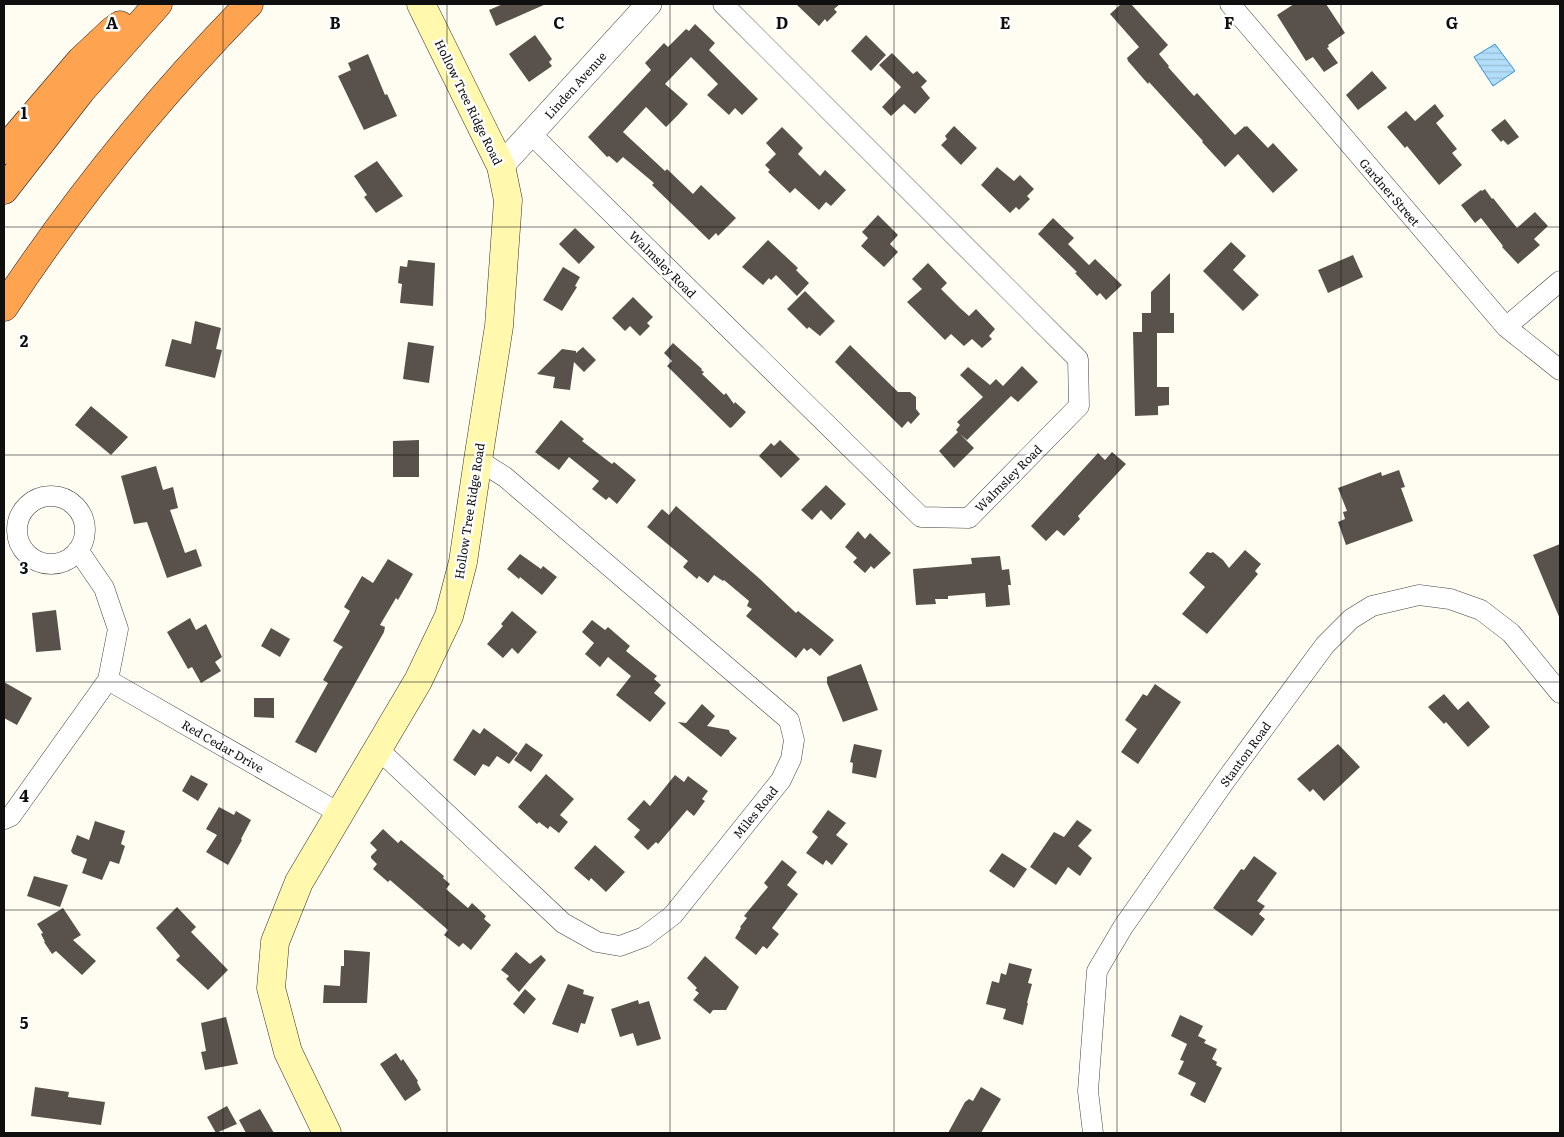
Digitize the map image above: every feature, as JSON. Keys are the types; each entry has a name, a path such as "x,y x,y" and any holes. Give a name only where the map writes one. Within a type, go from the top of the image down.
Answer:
{"highway":[{"path":"4,150 81,60 112,31 152,4"},
{"path":"4,190 81,92 158,4"},
{"path":"4,306 82,196 125,142 182,76 249,4"}],"main road":[{"name":"Hollow Tree Ridge Road","path":"327,1133 288,1052 271,988 275,942 299,882 418,681 449,616 463,562 499,326 508,200 500,166 422,4"}],"street":[{"name":"Linden Avenue","path":"500,166 649,4"},
{"name":"Walmsley Road","path":"531,134 921,517 969,518 1079,406 1078,359 722,4"},
{"name":"Gardner Street","path":"1230,4 1506,327 1560,370"},
{"path":"1506,327 1560,281"},
{"name":"Miles Road","path":"378,749 563,924 597,942 620,946 644,937 673,915 781,780 791,760 794,740 789,720 505,477 478,460"},
{"path":"4,819 11,816 108,680 118,629 104,588 78,550"},
{"name":"Stanton Road","path":"1092,1133 1088,1091 1097,971 1123,927 1225,780 1325,645 1351,619 1372,606 1419,595 1450,598 1480,610 1511,633 1560,693"},
{"name":"Red Cedar Drive","path":"108,680 339,813"}],"water":[{"path":"1495,44 1515,71 1493,86 1474,57"}],"building":[{"path":"503,4 546,4 496,26 489,10"},
{"path":"796,4 840,4 834,9 837,12 827,22 825,19 819,26"},
{"path":"1121,4 1131,4 1168,45 1159,54 1168,67 1194,96 1197,93 1235,135 1247,126 1268,148 1273,143 1298,170 1273,193 1238,154 1225,167 1128,61 1127,58 1139,47 1110,14"},
{"path":"1294,4 1326,4 1345,33 1328,45 1329,47 1327,48 1338,63 1324,72 1313,57 1306,61 1277,15"},
{"path":"695,24 715,43 709,50 758,99 742,115 735,108 729,115 707,95 718,84 691,57 665,84 688,104 679,114 666,127 646,107 623,132 693,194 701,185 736,218 718,236 716,233 709,240 652,185 654,183 623,157 617,163 609,156 607,157 588,137 651,70 645,63 664,43 668,47 686,29 689,31"},
{"path":"535,35 552,59 549,62 552,66 529,82 509,54"},
{"path":"866,35 886,55 871,71 851,51"},
{"path":"892,53 913,74 917,71 927,81 921,87 930,98 915,114 904,104 891,116 882,107 901,87 879,65"},
{"path":"368,54 385,95 387,94 397,116 364,130 338,76 351,70 348,63"},
{"path":"1372,71 1387,88 1358,110 1346,95"},
{"path":"1435,104 1444,116 1436,123 1457,149 1452,153 1462,165 1439,185 1407,146 1405,148 1387,127 1406,111 1415,121"},
{"path":"1505,119 1519,137 1508,145 1503,140 1501,142 1491,130"},
{"path":"954,126 977,148 961,165 941,145 947,139 945,136"},
{"path":"782,127 803,148 798,154 820,176 825,170 846,190 831,206 826,202 819,210 795,188 790,193 768,172 770,170 765,165 776,154 766,143"},
{"path":"377,161 403,196 376,213 364,197 367,195 354,176"},
{"path":"997,167 1014,181 1020,175 1034,189 1027,196 1030,199 1019,210 1016,207 1010,213 981,185"},
{"path":"1485,189 1517,228 1535,212 1548,226 1534,239 1540,245 1518,264 1502,247 1481,218 1475,223 1461,205"},
{"path":"878,215 898,235 890,244 898,252 884,267 861,246 868,238 862,232"},
{"path":"1053,218 1074,238 1068,244 1089,265 1095,259 1122,285 1106,300 1100,293 1097,296 1075,273 1077,272 1038,234"},
{"path":"575,228 595,247 579,264 559,244"},
{"path":"768,240 798,268 796,270 809,283 797,296 776,275 771,280 769,278 763,285 742,267"},
{"path":"1231,242 1246,256 1233,270 1259,295 1243,311 1203,271"},
{"path":"1353,255 1363,277 1328,293 1318,270"},
{"path":"408,260 435,263 433,306 400,303 402,284 398,283 400,266 407,267"},
{"path":"928,263 947,283 941,289 960,308 969,316 976,309 995,329 989,336 992,339 982,348 972,339 964,346 951,334 945,340 907,302 922,289 912,279"},
{"path":"563,267 580,277 575,286 577,287 562,311 543,300"},
{"path":"1170,273 1170,313 1174,313 1174,333 1157,333 1157,387 1169,387 1169,405 1158,406 1158,415 1135,416 1133,332 1142,332 1142,313 1151,313 1151,292"},
{"path":"805,291 835,321 820,336 809,327 807,329 787,309"},
{"path":"633,297 653,317 647,323 650,326 640,336 630,326 625,331 612,318"},
{"path":"195,321 221,328 216,349 222,350 215,378 165,366 172,339 191,344"},
{"path":"408,342 434,346 429,383 403,379"},
{"path":"673,343 702,369 704,372 702,374 724,395 726,393 734,404 735,402 746,412 732,427 730,428 667,366 672,361 664,353"},
{"path":"850,345 898,392 910,392 916,397 916,409 920,414 911,424 908,421 902,428 835,362"},
{"path":"583,347 596,360 584,372 574,362 570,390 553,388 555,377 537,374 562,349 576,351 576,353"},
{"path":"1022,366 1038,382 1018,402 1011,396 967,440 960,434 974,448 954,468 939,451 958,432 956,430 960,425 957,422 983,397 960,375 968,367 990,385 996,379 1003,386"},
{"path":"91,406 128,437 111,455 75,425"},
{"path":"561,420 584,439 582,441 612,464 614,462 636,480 617,504 609,497 606,500 592,489 599,481 569,457 559,470 535,452"},
{"path":"419,440 419,477 393,477 393,441"},
{"path":"780,440 800,459 781,478 759,456 771,443 774,446"},
{"path":"1112,452 1126,464 1078,516 1080,519 1064,536 1057,530 1046,541 1031,526 1098,453 1105,460"},
{"path":"156,466 163,490 173,487 178,508 170,510 185,553 196,549 202,566 167,578 147,522 134,524 121,476"},
{"path":"1399,470 1405,487 1401,488 1413,521 1346,545 1338,522 1345,519 1343,512 1347,511 1338,488 1381,472 1382,476"},
{"path":"826,485 846,504 831,520 821,510 812,520 801,510"},
{"path":"676,506 796,613 798,611 834,640 820,656 811,648 807,651 804,648 796,658 746,616 752,609 747,606 749,601 724,580 714,575 708,583 699,576 697,579 683,567 688,561 647,527 662,509 669,515"},
{"path":"858,531 865,539 870,533 891,553 874,569 871,566 865,573 853,562 857,558 845,547"},
{"path":"1560,544 1560,619 1533,555"},
{"path":"1245,550 1261,564 1255,571 1258,574 1207,634 1182,614 1205,587 1189,573 1207,552 1213,552 1229,568"},
{"path":"520,554 541,569 543,566 557,577 542,595 507,569"},
{"path":"1000,556 1002,570 1009,569 1011,585 1008,585 1010,605 986,607 985,593 948,596 948,599 935,599 936,604 916,605 913,569 972,564 971,558"},
{"path":"388,559 413,574 398,600 396,598 380,625 385,627 384,632 316,753 295,742 328,683 323,680 343,647 333,641 350,611 344,607 362,576 373,583"},
{"path":"56,610 61,650 36,652 32,613"},
{"path":"512,611 537,632 518,654 512,648 503,658 487,644 503,626 501,624"},
{"path":"190,618 196,630 206,624 222,657 215,662 221,671 201,683 192,667 188,669 167,632"},
{"path":"592,620 605,630 608,627 630,646 626,651 657,676 654,679 661,685 654,693 666,703 650,722 616,695 631,676 608,657 600,667 585,654 594,643 582,632"},
{"path":"271,628 290,639 280,657 261,646"},
{"path":"861,664 878,710 843,722 827,683 827,677"},
{"path":"4,682 32,698 17,725 4,718"},
{"path":"1155,684 1181,702 1138,764 1121,752 1137,729 1125,720 1143,694 1147,696"},
{"path":"1444,694 1458,710 1468,701 1490,727 1468,747 1446,722 1444,724 1428,707"},
{"path":"254,698 274,698 274,718 254,717"},
{"path":"702,704 715,716 707,726 729,730 737,738 721,757 678,722 686,723"},
{"path":"484,728 518,753 509,764 497,756 489,767 483,764 475,776 453,760 473,729 480,734"},
{"path":"526,743 543,755 531,772 514,760"},
{"path":"854,744 882,750 876,778 852,773 853,763 850,762"},
{"path":"1338,744 1360,767 1324,801 1313,789 1310,792 1297,779"},
{"path":"546,774 574,799 560,815 568,822 559,833 550,826 548,829 539,822 537,824 518,807"},
{"path":"191,775 208,784 198,801 182,791"},
{"path":"675,775 684,782 688,776 708,791 702,799 705,801 694,816 687,810 658,844 656,842 648,850 634,837 640,830 627,819 644,800 650,806"},
{"path":"219,807 234,815 236,811 251,820 228,865 206,852 217,835 206,829"},
{"path":"828,810 846,823 836,835 848,844 832,865 826,860 823,865 806,853 818,837 812,832"},
{"path":"1077,820 1092,830 1078,846 1092,858 1080,876 1068,867 1056,885 1030,867 1054,832 1064,837"},
{"path":"95,821 125,831 121,844 125,846 119,864 110,861 102,880 82,873 87,859 73,854 71,851 77,835 89,840"},
{"path":"383,829 398,843 401,840 444,876 443,878 450,884 446,889 468,908 472,903 486,916 484,919 491,925 471,950 463,943 459,947 444,935 448,930 390,880 388,882 373,869 377,864 371,856 377,850 370,843"},
{"path":"595,845 625,872 606,892 591,878 589,881 574,868"},
{"path":"1002,853 1027,869 1014,888 989,871"},
{"path":"1254,856 1277,873 1257,901 1265,906 1259,914 1265,919 1252,936 1213,908 1241,869 1244,870"},
{"path":"782,860 797,872 787,885 798,894 772,928 779,934 767,949 763,946 756,955 735,938 747,918 744,916 768,887 764,883"},
{"path":"34,876 68,885 60,907 27,896"},
{"path":"177,907 196,927 191,932 228,970 208,990 176,960 180,956 156,928"},
{"path":"63,908 81,935 73,940 96,961 82,975 56,951 52,954 44,942 41,934 43,933 37,924"},
{"path":"344,950 370,952 367,1003 323,1003 324,985 340,986 341,966 344,966"},
{"path":"516,952 530,964 541,955 546,960 519,992 506,979 509,976 501,970"},
{"path":"705,956 739,987 726,1010 713,1010 710,1014 693,1000 699,993 695,990 697,988 687,978"},
{"path":"1009,963 1032,969 1028,983 1032,984 1023,1025 1003,1019 1006,1009 986,1004 992,981 999,983 1001,973 1006,975"},
{"path":"568,984 584,990 583,994 594,997 585,1024 581,1023 578,1033 552,1024"},
{"path":"525,989 536,999 524,1014 513,1004"},
{"path":"638,1000 639,1004 649,1001 661,1039 637,1046 633,1033 620,1037 611,1009"},
{"path":"1180,1015 1203,1026 1198,1036 1206,1040 1204,1043 1217,1049 1212,1059 1217,1062 1216,1065 1222,1068 1205,1103 1190,1095 1196,1083 1178,1074 1184,1061 1180,1060 1187,1044 1171,1036"},
{"path":"226,1017 238,1064 205,1070 201,1052 206,1051 201,1023"},
{"path":"396,1053 401,1061 403,1059 418,1081 421,1090 405,1101 380,1064"},
{"path":"35,1087 69,1092 68,1097 105,1102 101,1125 31,1116"},
{"path":"981,1087 1001,1099 981,1133 948,1133 965,1102 969,1099 973,1101"},
{"path":"227,1106 237,1124 216,1133 207,1117"},
{"path":"260,1109 274,1133 246,1133 239,1120"}]}
